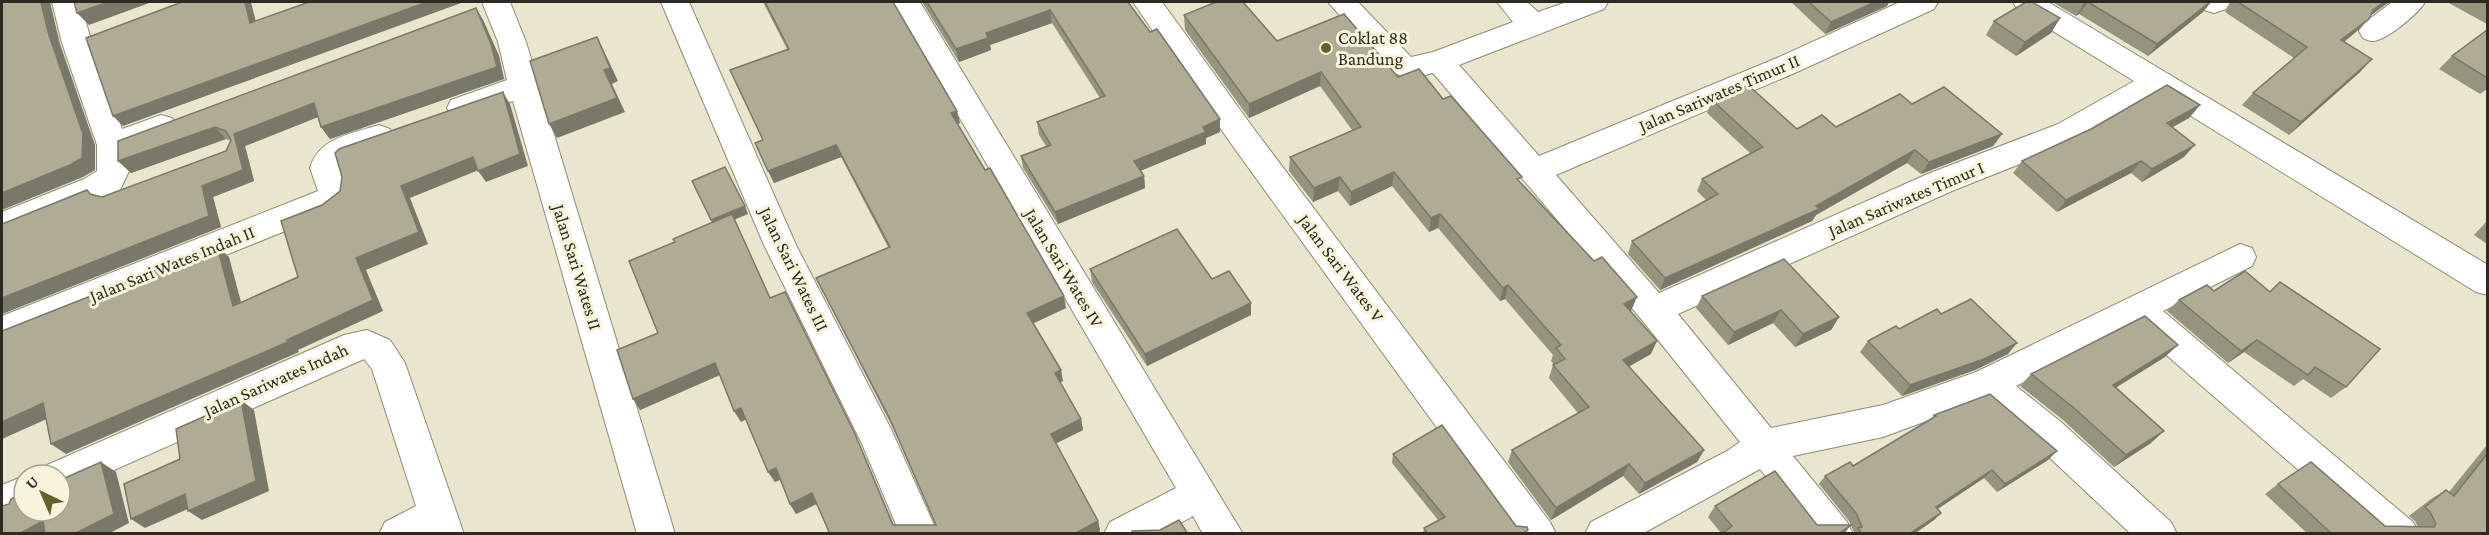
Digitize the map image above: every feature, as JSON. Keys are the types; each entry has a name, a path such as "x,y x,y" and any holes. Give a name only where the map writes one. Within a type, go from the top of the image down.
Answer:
{"street":[{"path":"2,225 122,184 112,171 112,145 87,38 66,2"},
{"name":"Jalan Sari Wates III","path":"675,2 780,245 878,440 919,534"},
{"name":"Jalan Sari Wates IV","path":"906,2 1224,534"},
{"name":"Jalan Sari Wates V","path":"1147,2 1250,147 1537,534"},
{"path":"1342,2 1398,63 1409,69 1439,61 1594,2"},
{"path":"1511,2 1533,25"},
{"path":"2026,2 2487,282"},
{"path":"2373,31 2411,2"},
{"name":"Jalan Sari Wates II","path":"489,4 512,42 523,86 656,534"},
{"name":"Jalan Sariwates Timur II","path":"1535,171 1787,65 1913,7"},
{"path":"1439,61 1654,309 1834,534"},
{"name":"Jalan Sariwates Timur I","path":"1654,309 1941,182 2069,132 2156,82"},
{"path":"435,117 523,86"},
{"path":"112,145 189,116"},
{"name":"Jalan Sari Wates Indah II","path":"2,331 314,208 334,198 335,189 325,168 328,158 336,151 402,129"},
{"path":"1604,534 1740,463 1763,446 1883,421 1988,383 2240,257"},
{"path":"2137,309 2400,534"},
{"name":"Jalan Sariwates Indah","path":"72,472 346,349 367,343 376,346 388,363 441,524"},
{"path":"1988,383 2049,434 2158,534"},
{"path":"1123,534 1200,494"},
{"path":"398,534 441,524"}],"building":[{"path":"2,2 41,2 48,32 83,134 82,158 2,193"},
{"path":"74,2 108,2 77,13"},
{"path":"182,2 245,2 250,23 309,2 427,2 113,116 86,38"},
{"path":"765,2 893,2 957,111 951,113 985,170 990,168 1064,296 1027,313 1061,370 1055,373 1081,419 1051,434 1098,521 1074,534 830,534 812,493 790,504 776,468 768,472 741,408 734,411 715,363 633,399 617,350 658,333 629,261 675,242 673,239 732,214 770,298 785,292 855,434 893,525 936,525 889,417 816,278 890,247 836,145 768,171 755,143 763,140 730,70 789,49"},
{"path":"927,2 1128,2 1150,32 1157,29 1220,119 1203,127 1206,132 1134,161 1144,176 1055,212 1021,156 1051,145 1037,122 1105,96 1050,10 986,33 988,38 956,49"},
{"path":"1216,2 1243,2 1277,41 1344,14 1398,77 1419,69 1443,99 1451,96 1522,177 1517,179 1594,261 1602,257 1637,297 1624,304 1657,341 1623,360 1704,450 1645,483 1629,464 1556,508 1512,450 1589,407 1553,365 1565,359 1556,348 1561,345 1508,285 1503,288 1440,214 1431,218 1394,172 1351,192 1340,177 1314,188 1290,157 1361,127 1321,72 1249,104 1184,15"},
{"path":"1809,2 1875,2 1831,22"},
{"path":"2026,2 2032,2 2060,18 2025,42 1994,21"},
{"path":"2088,2 2210,2 2157,44"},
{"path":"2238,2 2384,2 2373,10 2369,19 2341,40 2372,59 2301,122 2253,93 2307,47"},
{"path":"476,8 491,44 497,67 321,127 314,103 234,134 243,170 202,186 209,216 2,298 2,224 87,190 90,194 102,197 226,151 231,140 226,131 215,127 118,161 118,141"},
{"path":"2487,30 2487,78 2452,56"},
{"path":"597,37 610,68 604,70 617,98 549,124 530,61"},
{"path":"1748,85 1797,129 1822,115 1836,127 1900,94 1912,104 1944,87 2002,134 1929,162 1915,150 1816,206 1819,209 1665,278 1632,241 1718,194 1702,179 1763,147 1712,100"},
{"path":"2167,85 2200,105 2167,123 2195,145 2152,169 2141,161 2066,200 2022,161 2091,129"},
{"path":"503,92 520,154 478,171 473,157 401,186 419,232 356,258 373,300 287,340 288,342 51,444 43,403 2,422 2,331 217,246 233,306 298,277 281,221 322,205 340,191 342,177 335,153 339,149"},
{"path":"725,167 745,206 711,220 692,181"},
{"path":"1177,229 1212,279 1229,271 1251,303 1145,354 1090,269"},
{"path":"1784,259 1839,317 1803,334 1781,310 1734,332 1702,296"},
{"path":"2245,271 2270,292 2280,282 2380,349 2346,387 2315,367 2308,375 2257,340 2241,351 2179,300 2207,285 2214,291"},
{"path":"1971,299 2017,343 1984,359 1910,385 1868,341 1896,326 1899,329 1937,309 1941,314"},
{"path":"2145,316 2178,345 2113,385 2164,431 2126,455 2074,408 2031,374"},
{"path":"1990,394 2057,451 2005,484 1992,470 1936,507 1941,513 1912,532 1913,534 1862,534 1858,528 1862,527 1856,513 1825,476 1850,462 1853,466 1936,416 1934,415"},
{"path":"241,400 256,481 188,511 185,494 131,519 124,484 180,459 176,429"},
{"path":"1442,425 1516,526 1527,527 1528,530 1522,534 1428,534 1424,528 1445,517 1393,454"},
{"path":"2487,454 2487,534 2332,534 2278,484 2311,462 2385,526 2434,527 2436,524 2425,507 2446,490 2454,496"},
{"path":"101,462 114,514 74,534 45,534 43,523 72,523 72,475"},
{"path":"1775,471 1817,525 1851,525 1838,534 1721,534 1732,526 1715,506"},
{"path":"11,499 12,523 39,523 19,534 2,534 2,506 9,504"},
{"path":"1179,520 1188,534 1133,534 1132,531 1160,530"}],"place":[{"name":"Coklat 88 Bandung","path":"1326,48"}]}
